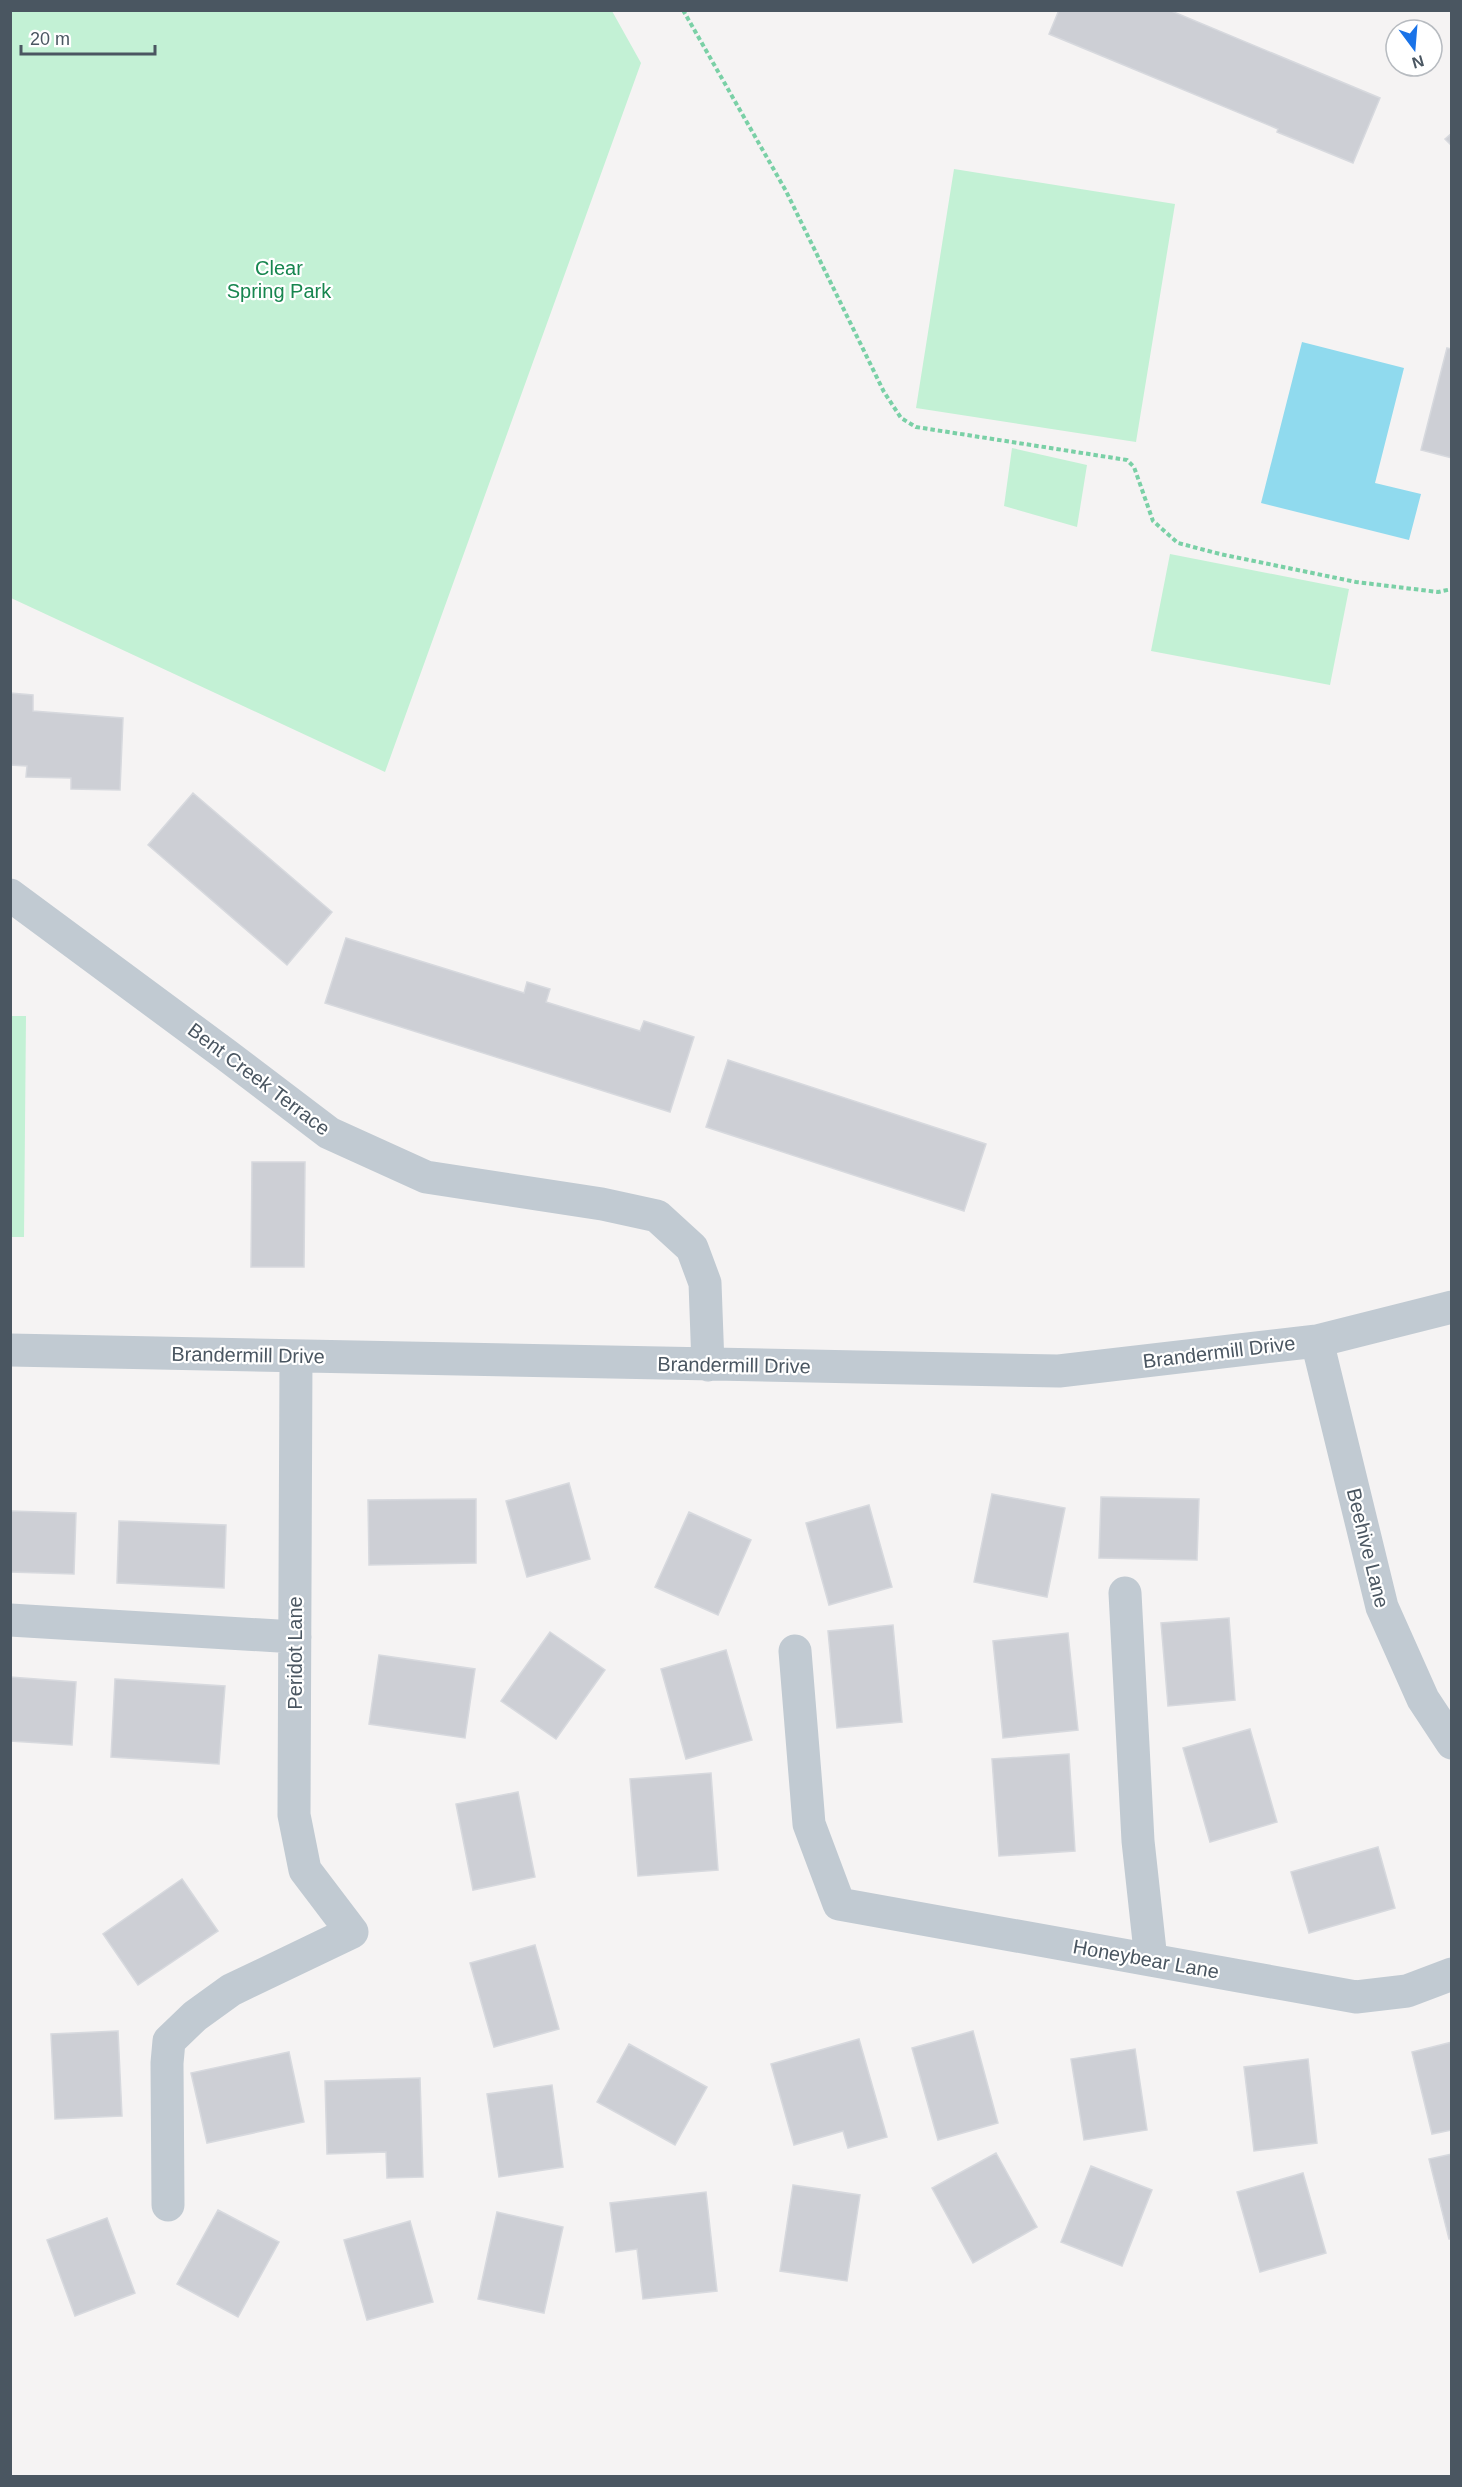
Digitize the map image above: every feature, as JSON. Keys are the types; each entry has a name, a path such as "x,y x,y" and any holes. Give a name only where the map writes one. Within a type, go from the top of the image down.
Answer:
{"street":[{"name":"Bent Creek Terrace","path":"10,895 329,1133 426,1177 602,1204 657,1216 692,1248 705,1283 708,1365"},
{"name":"Brandermill Drive","path":"10,1350 1059,1371 1317,1341 1452,1307"},
{"name":"Beehive Lane","path":"1317,1341 1382,1607 1423,1699 1452,1743"},
{"name":"Peridot Lane","path":"168,2205 166,2063 169,2041 195,2016 231,1990 352,1932 305,1870 294,1815 296,1356"},
{"path":"1125,1593 1138,1841 1151,1960"},
{"path":"10,1620 295,1637"},
{"name":"Honeybear Lane","path":"795,1651 809,1824 839,1904 1356,1997 1407,1991 1452,1974"}],"path":[{"path":"683,10 786,191 884,392 901,418 916,427 1127,460 1134,467 1153,521 1178,543 1356,582 1438,592 1452,589"}],"green space":[{"name":"Clear Spring Park","path":"11,10 612,11 641,63 385,772 11,598"},
{"path":"954,169 1175,204 1136,442 916,408"},
{"path":"1012,448 1087,465 1077,527 1004,506"},
{"path":"1170,554 1349,589 1330,685 1151,651"},
{"path":"11,1016 26,1016 24,1237 11,1237"}],"water":[{"path":"1302,342 1404,368 1375,483 1421,494 1409,540 1261,503"}],"building":[{"path":"1059,10 1169,10 1380,98 1353,163 1277,132 1278,129 1049,34"},
{"path":"1452,133 1452,146 1445,139"},
{"path":"1447,348 1452,349 1452,458 1421,450"},
{"path":"10,693 33,695 33,711 123,718 120,790 71,789 71,778 26,777 27,766 10,765"},
{"path":"193,793 332,912 287,965 148,845"},
{"path":"346,938 524,993 527,982 550,989 546,1002 640,1031 644,1021 694,1037 670,1112 325,1003"},
{"path":"728,1060 986,1144 964,1211 706,1127"},
{"path":"252,1162 305,1162 304,1267 251,1267"},
{"path":"569,1483 590,1559 527,1577 506,1501"},
{"path":"992,1494 1065,1508 1047,1597 974,1582"},
{"path":"1101,1497 1199,1499 1197,1560 1099,1558"},
{"path":"476,1499 476,1563 369,1565 368,1500"},
{"path":"869,1505 892,1587 829,1605 806,1523"},
{"path":"10,1511 76,1513 74,1574 10,1572"},
{"path":"689,1512 751,1540 718,1615 655,1587"},
{"path":"119,1521 226,1525 224,1588 117,1583"},
{"path":"1229,1618 1235,1700 1168,1706 1161,1623"},
{"path":"893,1625 902,1722 837,1728 828,1631"},
{"path":"550,1632 605,1670 556,1739 501,1701"},
{"path":"1068,1633 1078,1730 1003,1738 993,1641"},
{"path":"726,1650 752,1740 686,1759 661,1669"},
{"path":"379,1655 475,1669 465,1738 369,1724"},
{"path":"10,1677 76,1682 72,1745 10,1741"},
{"path":"115,1679 225,1686 219,1764 111,1757"},
{"path":"1250,1729 1277,1822 1210,1842 1183,1748"},
{"path":"1069,1754 1075,1851 999,1856 992,1759"},
{"path":"711,1773 718,1870 638,1876 630,1779"},
{"path":"518,1792 535,1877 473,1890 456,1804"},
{"path":"1378,1847 1395,1908 1309,1933 1291,1872"},
{"path":"182,1879 218,1931 138,1985 103,1934"},
{"path":"535,1945 559,2029 494,2047 470,1963"},
{"path":"118,2031 122,2116 55,2119 51,2034"},
{"path":"973,2031 998,2123 938,2140 912,2048"},
{"path":"859,2039 887,2137 848,2148 843,2131 794,2145 771,2064"},
{"path":"1452,2042 1452,2130 1432,2134 1412,2052"},
{"path":"629,2044 707,2087 675,2145 597,2102"},
{"path":"1135,2049 1147,2130 1084,2140 1071,2059"},
{"path":"289,2052 304,2122 207,2143 191,2073"},
{"path":"1308,2059 1317,2143 1254,2151 1244,2067"},
{"path":"420,2078 423,2177 387,2178 386,2152 327,2154 325,2081"},
{"path":"552,2085 563,2167 499,2177 487,2094"},
{"path":"996,2153 1037,2227 973,2263 932,2188"},
{"path":"1452,2154 1452,2239 1449,2239 1429,2159"},
{"path":"1091,2166 1152,2190 1122,2266 1061,2242"},
{"path":"1303,2173 1326,2253 1260,2272 1237,2192"},
{"path":"793,2185 860,2195 847,2281 780,2271"},
{"path":"706,2192 717,2291 643,2299 637,2249 616,2252 610,2203"},
{"path":"218,2210 279,2242 238,2317 177,2284"},
{"path":"497,2212 563,2227 544,2313 478,2299"},
{"path":"107,2218 135,2293 75,2316 47,2240"},
{"path":"410,2221 433,2302 367,2320 344,2240"}]}
